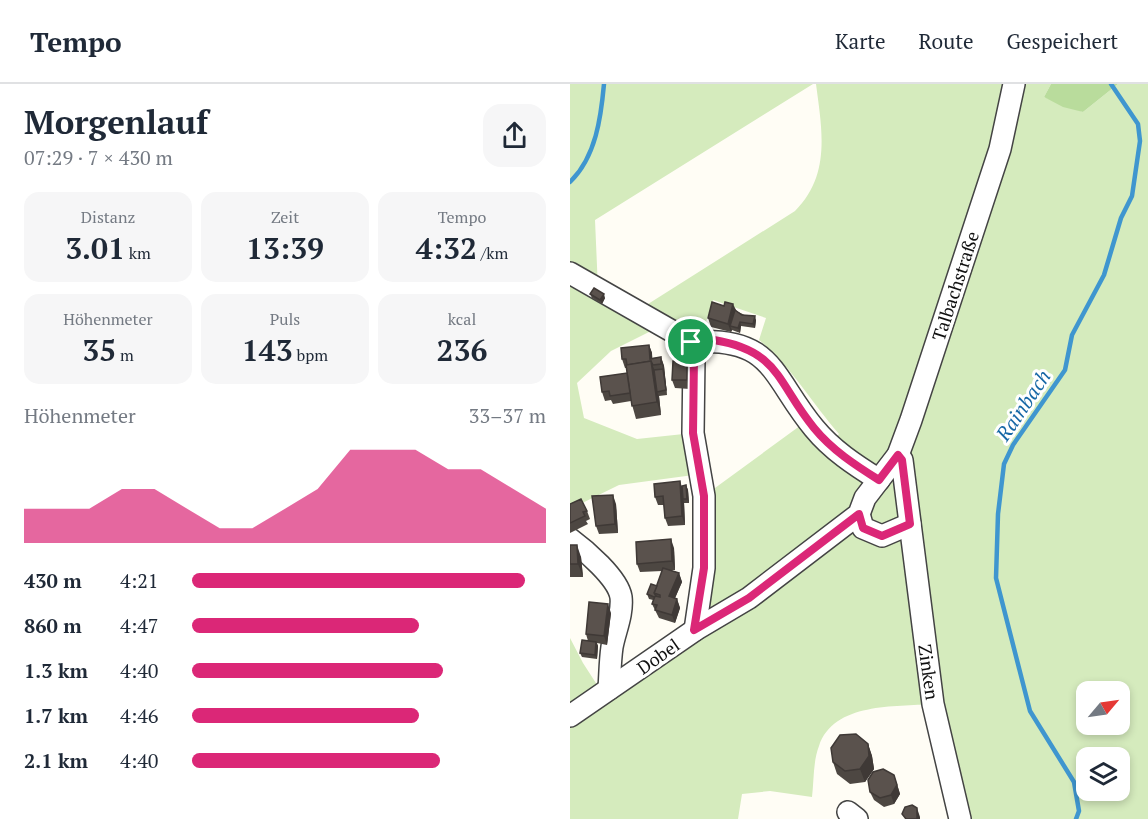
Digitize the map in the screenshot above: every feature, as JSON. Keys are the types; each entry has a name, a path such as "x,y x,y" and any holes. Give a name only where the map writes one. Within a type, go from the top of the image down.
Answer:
{"street":[{"name":"Talbachstraße","path":"879,480 898,455 1000,149 1014,84"},
{"path":"570,273 691,342 714,340 739,344 764,358 780,375 812,426 829,445 879,480"},
{"path":"691,342 694,357 693,433 704,496 704,568 694,630"},
{"name":"Zinken","path":"898,455 902,460 933,704 960,819"},
{"name":"Dobel","path":"570,716 694,630 749,598 859,514 865,498 879,480"},
{"path":"859,514 863,528 882,536 910,524"},
{"path":"570,538 585,550 616,584 621,596 620,614 612,650 609,689"}],"green space":[{"path":"570,84 813,84 595,220 598,289 637,311 795,211 806,197 819,167 821,135 816,84 1051,84 1044,97 1083,112 1118,84 1148,84 1148,819 960,819 933,704 867,710 838,721 827,732 819,746 812,797 770,791 742,794 738,819 570,819 570,638 603,694 694,630 704,496 808,420 829,445 839,434 791,373 759,340 766,318 713,300 700,341 661,326 611,351 577,383 584,418 637,439 693,433 701,474 619,485 570,509"},
{"path":"1051,84 1118,84 1083,112 1063,107 1044,97"}],"building":[{"path":"594,288 604,294 600,300 590,294"},
{"path":"712,302 724,306 725,302 733,304 728,324 708,318"},
{"path":"735,310 742,315 755,316 753,324 740,322 738,328 730,326"},
{"path":"649,345 650,359 661,357 661,364 653,365 651,361 627,365 626,359 622,359 621,348"},
{"path":"651,361 657,402 632,406 626,365"},
{"path":"673,361 687,362 687,380 672,380"},
{"path":"663,369 666,390 657,392 654,370"},
{"path":"627,373 630,393 610,396 609,391 602,392 600,377"},
{"path":"680,481 682,516 665,518 663,496 655,497 654,484"},
{"path":"686,485 687,499 683,499 682,486"},
{"path":"613,495 615,524 596,526 592,496"},
{"path":"581,499 587,511 583,512 585,516 570,523 570,504"},
{"path":"671,539 672,561 637,564 636,542"},
{"path":"570,545 577,545 578,564 570,564"},
{"path":"663,568 679,573 669,596 677,599 672,615 655,610 657,605 652,604 655,596 660,597 654,593"},
{"path":"651,584 657,586 654,597 647,594"},
{"path":"589,602 608,604 604,636 586,634"},
{"path":"582,640 596,642 595,655 580,653"},
{"path":"856,734 868,744 869,756 860,769 845,771 833,762 831,748 840,735"},
{"path":"883,769 894,775 897,785 891,795 880,798 870,792 868,780 873,772"},
{"path":"912,805 917,808 917,819 906,819 902,814 905,807"}],"waterway":[{"path":"570,182 586,161 596,136 604,84"},
{"name":"Rainbach","path":"1076,819 1079,811 1074,782 1030,711 996,578 998,514 1004,464 1013,445 1065,370 1072,335 1104,275 1121,218 1132,196 1140,141 1138,124 1111,84"}],"route":[{"path":"714,340 739,344 764,358 780,375 812,426 829,445 879,480 898,455 902,460 910,524 882,536 863,528 859,514 749,598 694,630 704,568 704,496 693,433 694,357 691,342 714,340"}]}
